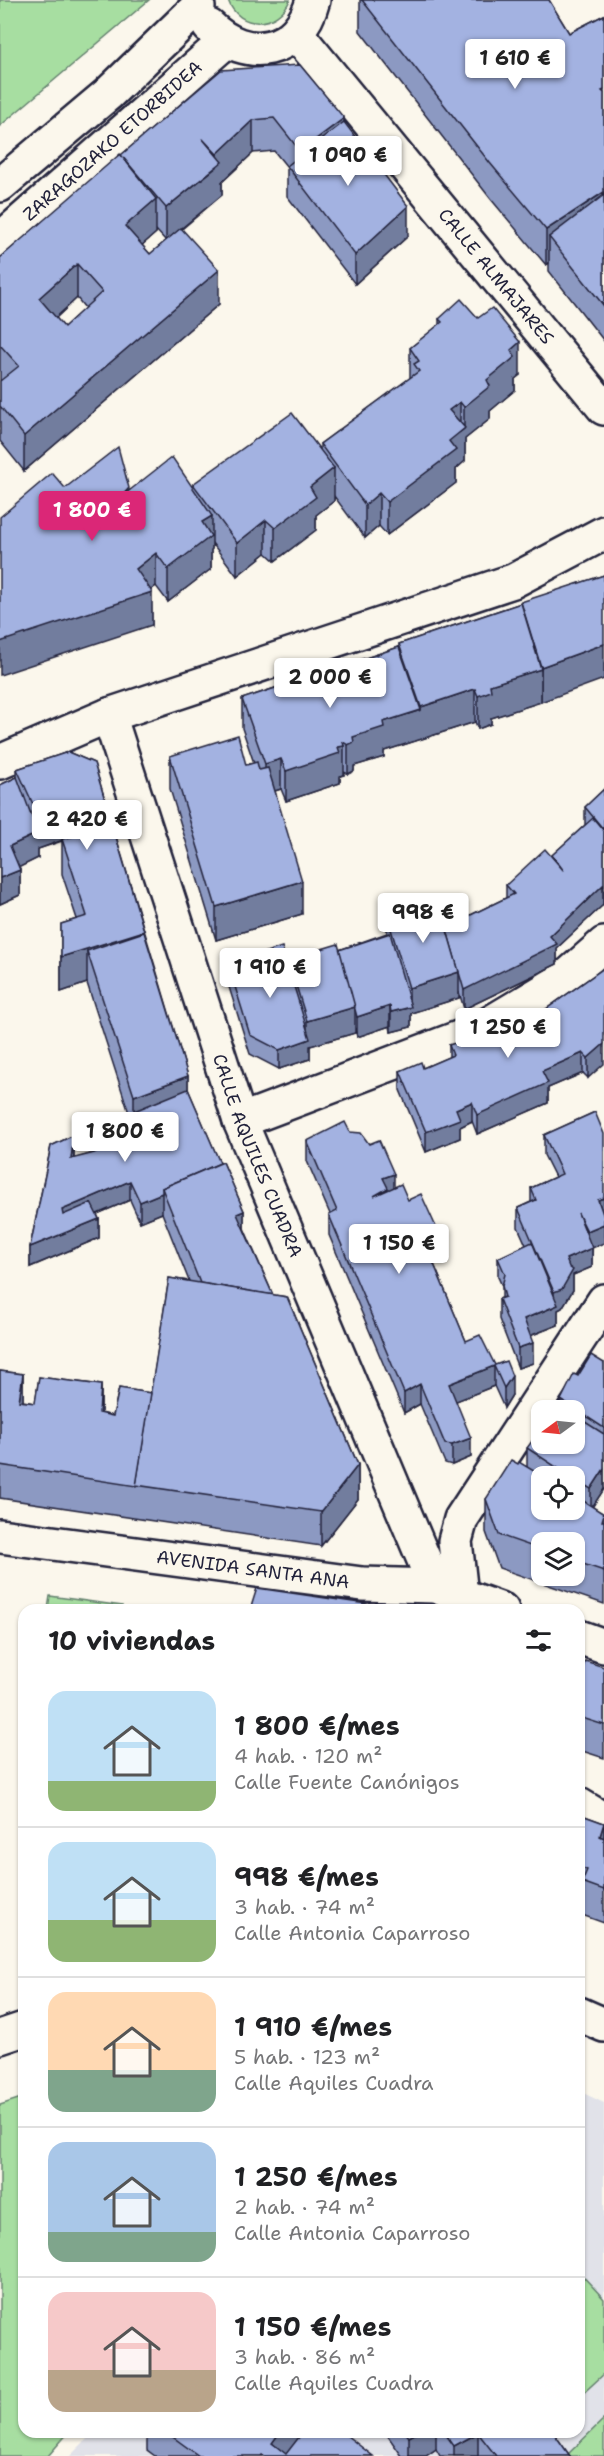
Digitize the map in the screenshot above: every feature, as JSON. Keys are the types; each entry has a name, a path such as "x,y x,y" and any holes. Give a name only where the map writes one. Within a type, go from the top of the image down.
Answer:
{"street":[{"path":"0,185 108,94 198,4 209,27 226,41 244,48 263,49 281,44 296,33 309,14 313,0"},
{"name":"CALLE ALMAJARES","path":"296,33 604,408"},
{"name":"ZARAGOZAKO ETORBIDEA","path":"0,240 226,41"},
{"path":"0,762 109,715 513,581 604,532"},
{"name":"CALLE AQUILES CUADRA","path":"109,715 240,1121 469,1600"},
{"path":"240,1121 477,1031 564,979 604,944"},
{"path":"469,1600 455,1541 461,1519 604,1301"},
{"name":"AVENIDA SANTA ANA","path":"0,1536 469,1600"},
{"path":"585,1639 604,1646"},
{"path":"585,1809 604,1820"},
{"path":"585,2017 604,2025"},
{"path":"0,2037 18,2031"}],"shaded area":[{"path":"585,2094 604,2103 604,2456 70,2456 88,2438 585,2438"}],"green space":[{"path":"0,0 149,0 0,126"},
{"path":"228,0 290,0 277,16 259,22 241,17 233,10"},
{"path":"50,1596 108,1604 49,1604"},
{"path":"18,2099 18,2438 64,2438 48,2456 0,2456 0,2105"},
{"path":"585,2278 604,2299 604,2374 585,2391"},
{"path":"604,2419 604,2456 566,2456 585,2438"}],"building":[{"path":"362,0 549,0 569,33 604,15 604,90 602,91 604,93 604,192 546,230 490,163"},
{"path":"300,65 344,118 300,151 274,118 253,120 217,154 202,138 222,162 166,208 121,155 221,70"},
{"path":"344,122 408,206 355,255 287,166"},
{"path":"120,154 156,199 125,226 150,254 181,228 219,270 24,436 0,406 0,381 19,366 0,345 0,258","holes":["77,264 102,292 64,327 39,298"]},
{"path":"604,195 604,306 549,237"},
{"path":"461,299 478,318 492,308 520,342 511,350 515,357 487,380 490,386 464,407 460,402 449,410 465,428 449,441 456,450 387,502 379,493 365,505 320,444 419,371 414,364 419,361 410,348 442,322 439,319"},
{"path":"292,413 334,468 310,487 316,497 275,528 266,520 237,543 193,484"},
{"path":"118,447 129,488 120,498 172,457 212,516 202,522 211,536 168,569 156,553 136,569 152,592 0,642 0,517 52,473 65,488"},
{"path":"604,575 604,644 541,667 521,602"},
{"path":"521,603 541,669 490,685 491,691 478,696 475,689 421,707 399,644"},
{"path":"399,647 421,710 383,722 384,727 353,737 354,742 348,745 343,742 344,746 338,747 340,753 286,771 281,759 265,764 242,699"},
{"path":"238,735 246,765 257,762 259,770 268,768 302,881 216,907 170,756"},
{"path":"68,752 94,763 144,931 61,957 61,924 87,916 62,839 75,836 66,805 38,815 17,769"},
{"path":"17,777 38,833 10,846 20,870 0,878 0,785"},
{"path":"604,789 604,830 585,807"},
{"path":"593,818 604,831 604,886 550,936 557,944 464,990 446,927 514,894 506,885 545,849 564,871 552,855"},
{"path":"438,899 459,972 409,988 387,916"},
{"path":"144,932 188,1076 134,1096 87,951"},
{"path":"390,933 411,1007 391,1012 390,1006 357,1017 339,950"},
{"path":"338,944 355,1007 307,1021 288,959"},
{"path":"282,947 310,1039 279,1050 250,1035 228,964"},
{"path":"604,968 604,1044 588,1058 583,1053 542,1071 548,1083 477,1115 472,1102 456,1109 460,1119 426,1132 400,1071 421,1062 423,1068 453,1055 449,1045 524,1020 531,1033 556,1023 545,1010"},
{"path":"188,1089 220,1163 162,1188 162,1193 140,1202 130,1181 62,1210 63,1215 91,1203 99,1219 30,1247 51,1146 74,1135 71,1159 94,1153 114,1143 105,1123"},
{"path":"595,1112 604,1134 604,1198 598,1200 604,1224 587,1231 578,1213 592,1248 566,1259 573,1270 562,1289 554,1292 518,1208 536,1200 531,1188 562,1174 544,1135"},
{"path":"345,1122 350,1132 361,1133 369,1144 379,1140 394,1174 383,1178 388,1188 374,1196 401,1184 408,1200 421,1194 436,1227 421,1233 466,1341 480,1335 495,1365 506,1361 512,1376 504,1388 494,1366 449,1384 471,1438 452,1445 445,1444 420,1384 404,1393 329,1215 337,1211 307,1141"},
{"path":"223,1162 244,1211 237,1214 273,1295 200,1283 162,1188"},
{"path":"532,1242 558,1305 524,1319 533,1343 518,1348 499,1299 505,1297 502,1286 505,1274 498,1258"},
{"path":"169,1278 287,1297 358,1465 321,1512 136,1485"},
{"path":"591,1355 604,1363 604,1428 585,1416 585,1400 561,1400 574,1374 578,1376"},
{"path":"0,1371 23,1374 19,1401 35,1403 39,1377 101,1385 99,1413 113,1416 119,1388 151,1393 136,1486 0,1465"},
{"path":"585,1422 604,1434 604,1469 591,1489 585,1485 585,1466 555,1466 536,1454 585,1454"},
{"path":"511,1460 531,1469 531,1520 585,1520 585,1502 604,1514 602,1521 604,1521 604,1571 585,1565 585,1532 531,1532 531,1546 499,1535 486,1499"},
{"path":"257,1588 366,1604 252,1604"},
{"path":"585,1661 604,1667 604,1725 585,1719"},
{"path":"585,1816 604,1823 600,1836 604,1838 604,1890 585,1883 587,1870 585,1869"},
{"path":"174,2438 276,2438 272,2443 286,2454 298,2438 350,2438 373,2456 262,2455 199,2456"},
{"path":"448,2438 469,2438 454,2446"},
{"path":"482,2438 557,2438 570,2456 496,2456"}]}
